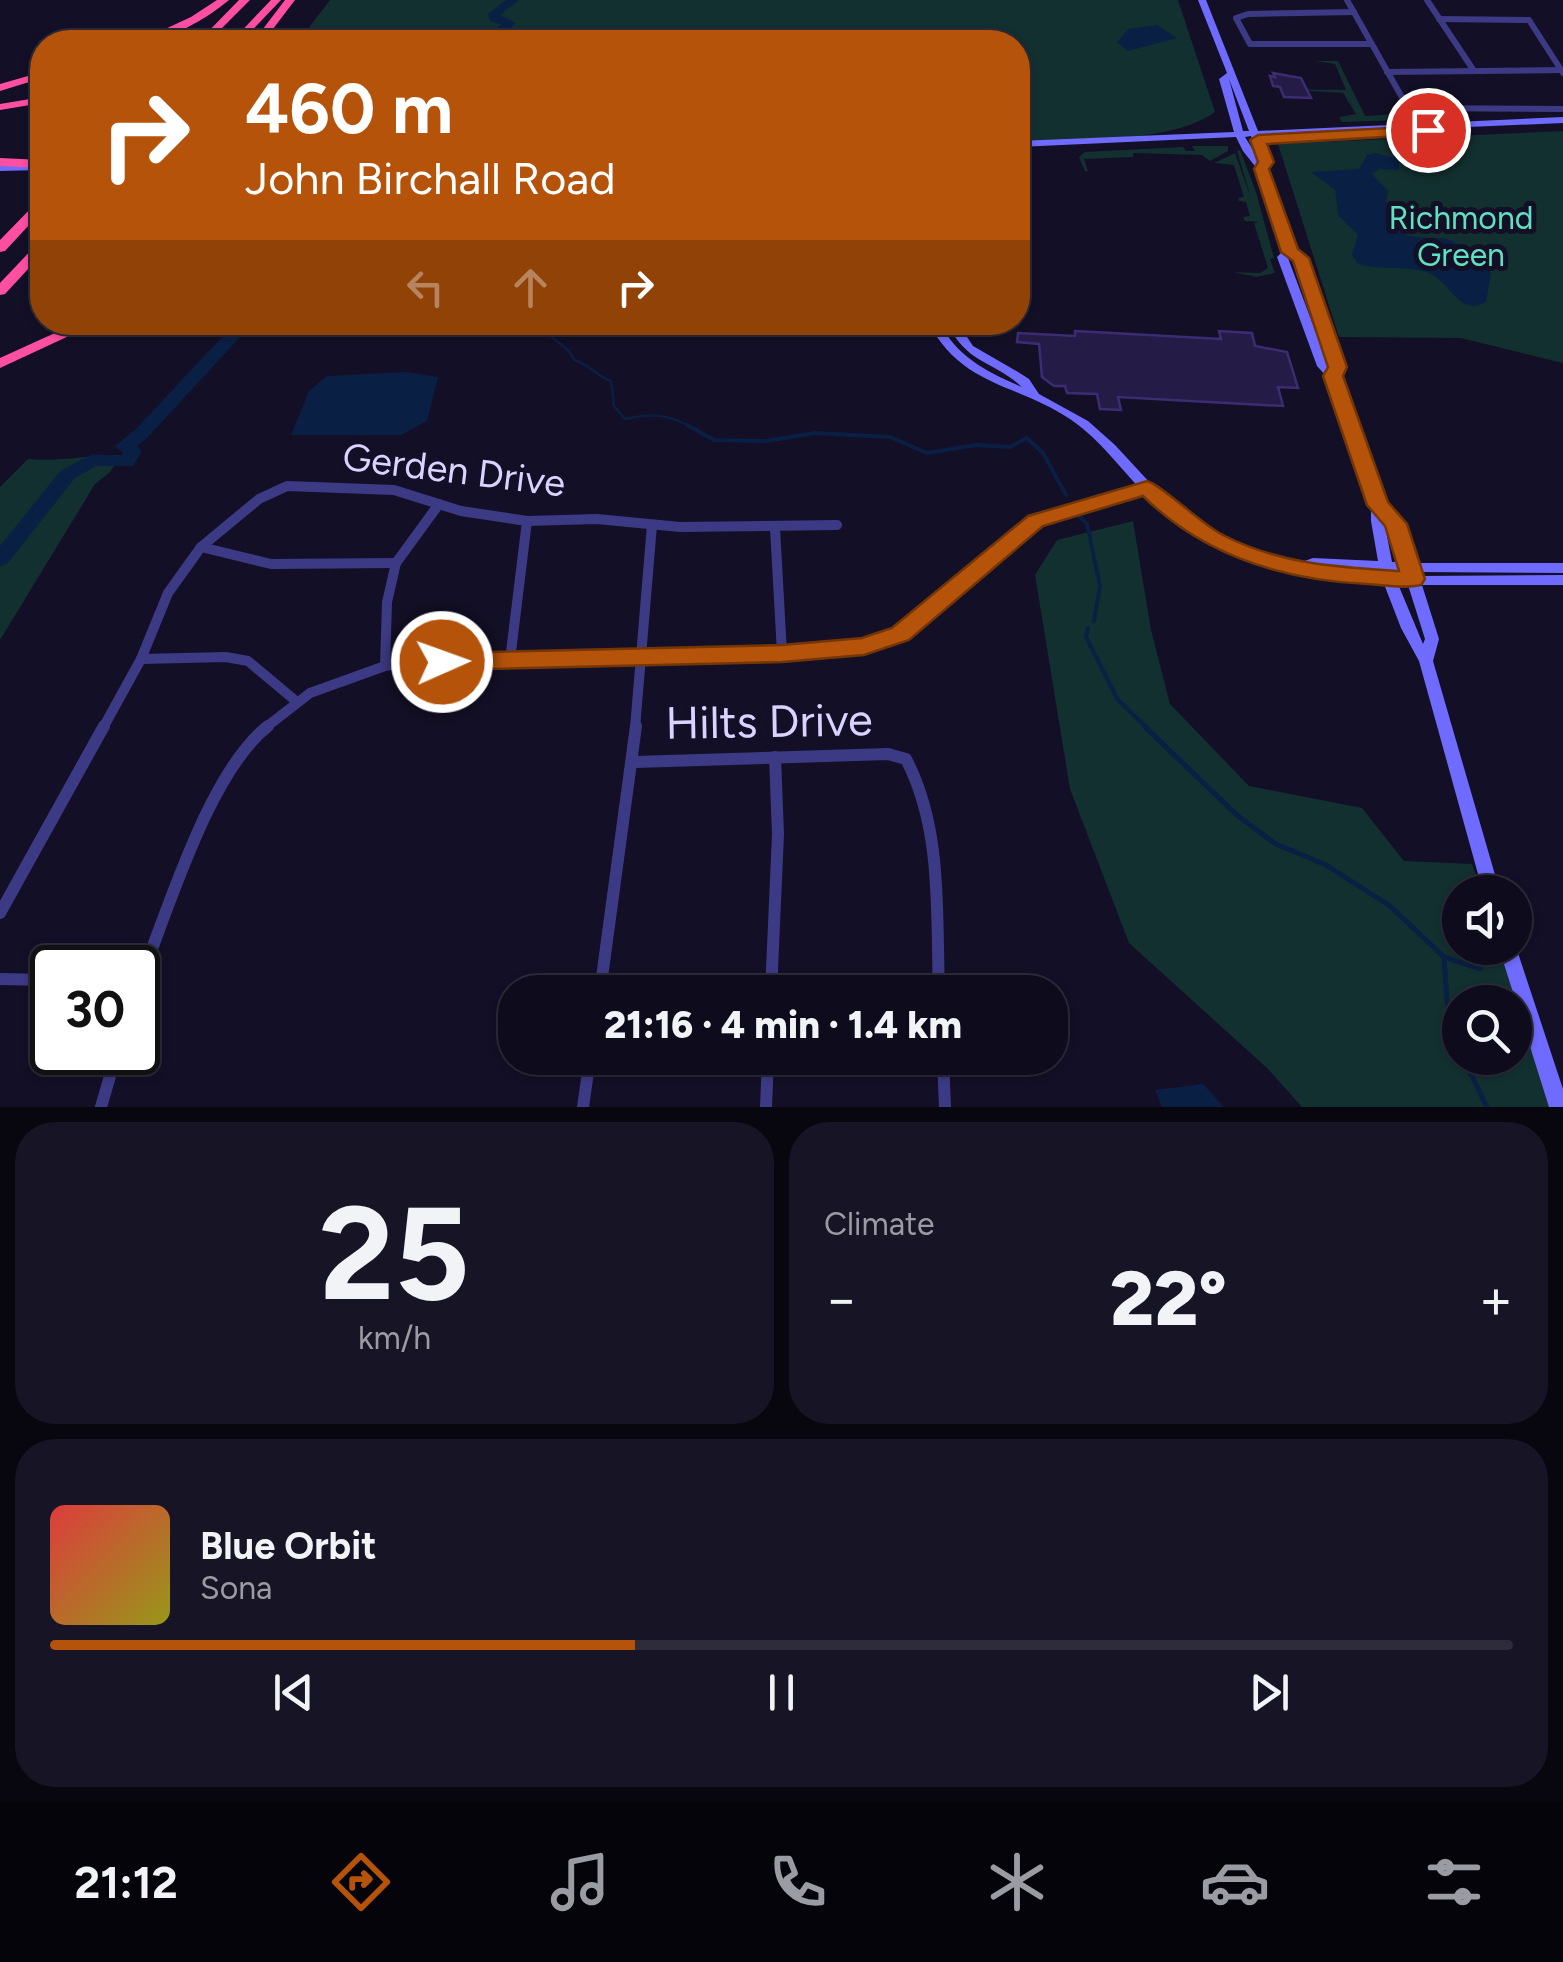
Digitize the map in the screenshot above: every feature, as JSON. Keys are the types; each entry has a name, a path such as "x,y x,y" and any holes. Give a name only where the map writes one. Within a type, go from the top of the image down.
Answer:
{"highway":[{"path":"172,30 224,0"},
{"path":"214,30 245,0"},
{"path":"247,30 276,0"},
{"path":"267,30 290,0"},
{"path":"0,88 30,78"},
{"path":"0,107 30,102"},
{"path":"0,168 30,169"},
{"path":"0,248 30,217"},
{"path":"0,291 30,260"},
{"path":"0,364 64,335"}],"main road":[{"path":"1202,0 1257,136 1266,162 1262,169"},
{"path":"1230,74 1223,78 1242,136 1252,162 1262,169 1290,252 1301,258 1338,367 1333,376 1378,505 1396,524 1432,639 1426,660"},
{"path":"1030,146 1563,123"},
{"path":"941,335 975,368 1010,387 1034,394 1095,431 1174,514 1215,540 1266,561 1314,574 1390,572 1563,580"},
{"path":"955,335 959,344 1026,382 1034,394"},
{"path":"1378,505 1375,524 1410,638 1426,660 1487,875"},
{"path":"1411,573 1563,568"},
{"path":"1513,965 1558,1107"}],"street":[{"path":"1347,0 1406,107 1563,109"},
{"path":"1427,0 1474,71"},
{"path":"1354,12 1248,14 1236,18 1244,41 1250,44 1371,44"},
{"path":"1439,18 1527,19 1562,71"},
{"path":"1387,72 1562,71"},
{"name":"Gerden Drive","path":"0,912 141,659 168,593 201,547 258,499 287,486 394,490 438,504 526,521 596,519 775,528 836,525"},
{"path":"153,945 214,798 250,740 310,693 385,666 864,647 900,634 1036,521 1147,488"},
{"path":"385,666 387,602 396,562 438,504"},
{"path":"510,660 526,521"},
{"path":"603,975 635,762 646,656 652,524"},
{"path":"775,528 782,653"},
{"path":"201,547 271,564 396,562"},
{"path":"141,659 226,656 248,662 297,702"},
{"name":"Hilts Drive","path":"635,762 894,754 909,764 924,796 930,826 938,975"},
{"path":"772,975 778,834 775,757"},
{"path":"0,979 30,980"},
{"path":"101,1107 110,1075"},
{"path":"583,1107 588,1075"},
{"path":"766,1107 767,1075"},
{"path":"944,1075 946,1107"}],"green space":[{"path":"330,0 1178,0 1215,112 1173,130 1148,135 1030,142 1030,30 307,30"},
{"path":"1315,61 1338,61 1365,116 1400,114 1403,120 1342,122 1339,117 1356,114 1343,93 1274,89 1346,90 1335,64"},
{"name":"Richmond Green","path":"1563,131 1563,363 1461,338 1339,337 1278,144"},
{"path":"1192,146 1228,146 1228,151 1210,161 1202,155 1133,153 1133,157 1084,159 1088,171 1079,157 1085,152 1183,147 1195,151"},
{"path":"1240,150 1274,258 1270,259 1275,273 1256,277 1233,272 1260,273 1268,268 1254,223 1259,222 1245,221 1243,217 1250,216 1246,202 1238,198 1244,197 1234,165 1214,163 1235,153 1251,198 1237,151"},
{"path":"121,455 110,472 95,484 0,640 0,487 28,459"},
{"path":"1133,521 1151,630 1170,704 1249,786 1362,808 1404,861 1472,864 1476,875 1442,875 1442,965 1506,965 1513,985 1442,985 1442,1075 1532,1075 1532,1042 1554,1107 1302,1107 1267,1068 1129,943 1070,789 1035,575 1057,540"}],"water":[{"path":"1157,25 1177,38 1128,51 1117,42 1128,29"},
{"path":"1367,155 1399,159 1399,170 1379,169 1372,174 1388,191 1386,202 1395,214 1392,227 1411,236 1447,239 1470,253 1491,273 1486,302 1477,306 1462,302 1429,273 1358,264 1352,255 1358,235 1338,215 1335,190 1311,172 1359,169"},
{"path":"406,372 438,377 427,421 401,435 291,435 309,391 327,376"},
{"path":"1203,1084 1224,1107 1162,1107 1155,1090"}],"building":[{"path":"1273,73 1301,78 1311,98 1284,97 1280,87 1273,86"},
{"path":"1075,331 1221,339 1219,331 1252,333 1255,346 1287,352 1298,388 1278,387 1283,406 1118,397 1121,410 1100,409 1097,394 1067,393 1065,386 1054,386 1042,377 1039,344 1017,342 1018,335 1030,334 1075,336"}],"waterway":[{"path":"502,30 510,23 494,19 494,14 513,0"},
{"path":"0,559 68,474 93,460 126,462 133,451 124,446 141,434 234,335"},
{"path":"549,335 574,360 611,381 614,406 625,419 659,416 688,426"},
{"path":"688,426 714,440 766,441 815,433 890,437 927,453 976,445 1010,447 1027,438 1043,453 1066,495"},
{"path":"1080,517 1087,524 1100,586 1094,621"},
{"path":"1088,628 1086,637 1118,700 1147,728"},
{"path":"1144,726 1238,816 1276,844 1326,865 1390,906 1442,955"},
{"path":"1445,965 1446,985"},
{"path":"1468,965 1480,969"},
{"path":"1471,1075 1487,1107"}],"route":[{"path":"442,662 822,652 864,647 900,634 1036,521 1147,488 1174,514 1215,540 1266,561 1314,574 1413,579 1396,524 1378,505 1333,376 1338,367 1301,258 1290,252 1262,169 1266,162 1258,140 1428,130"}]}
